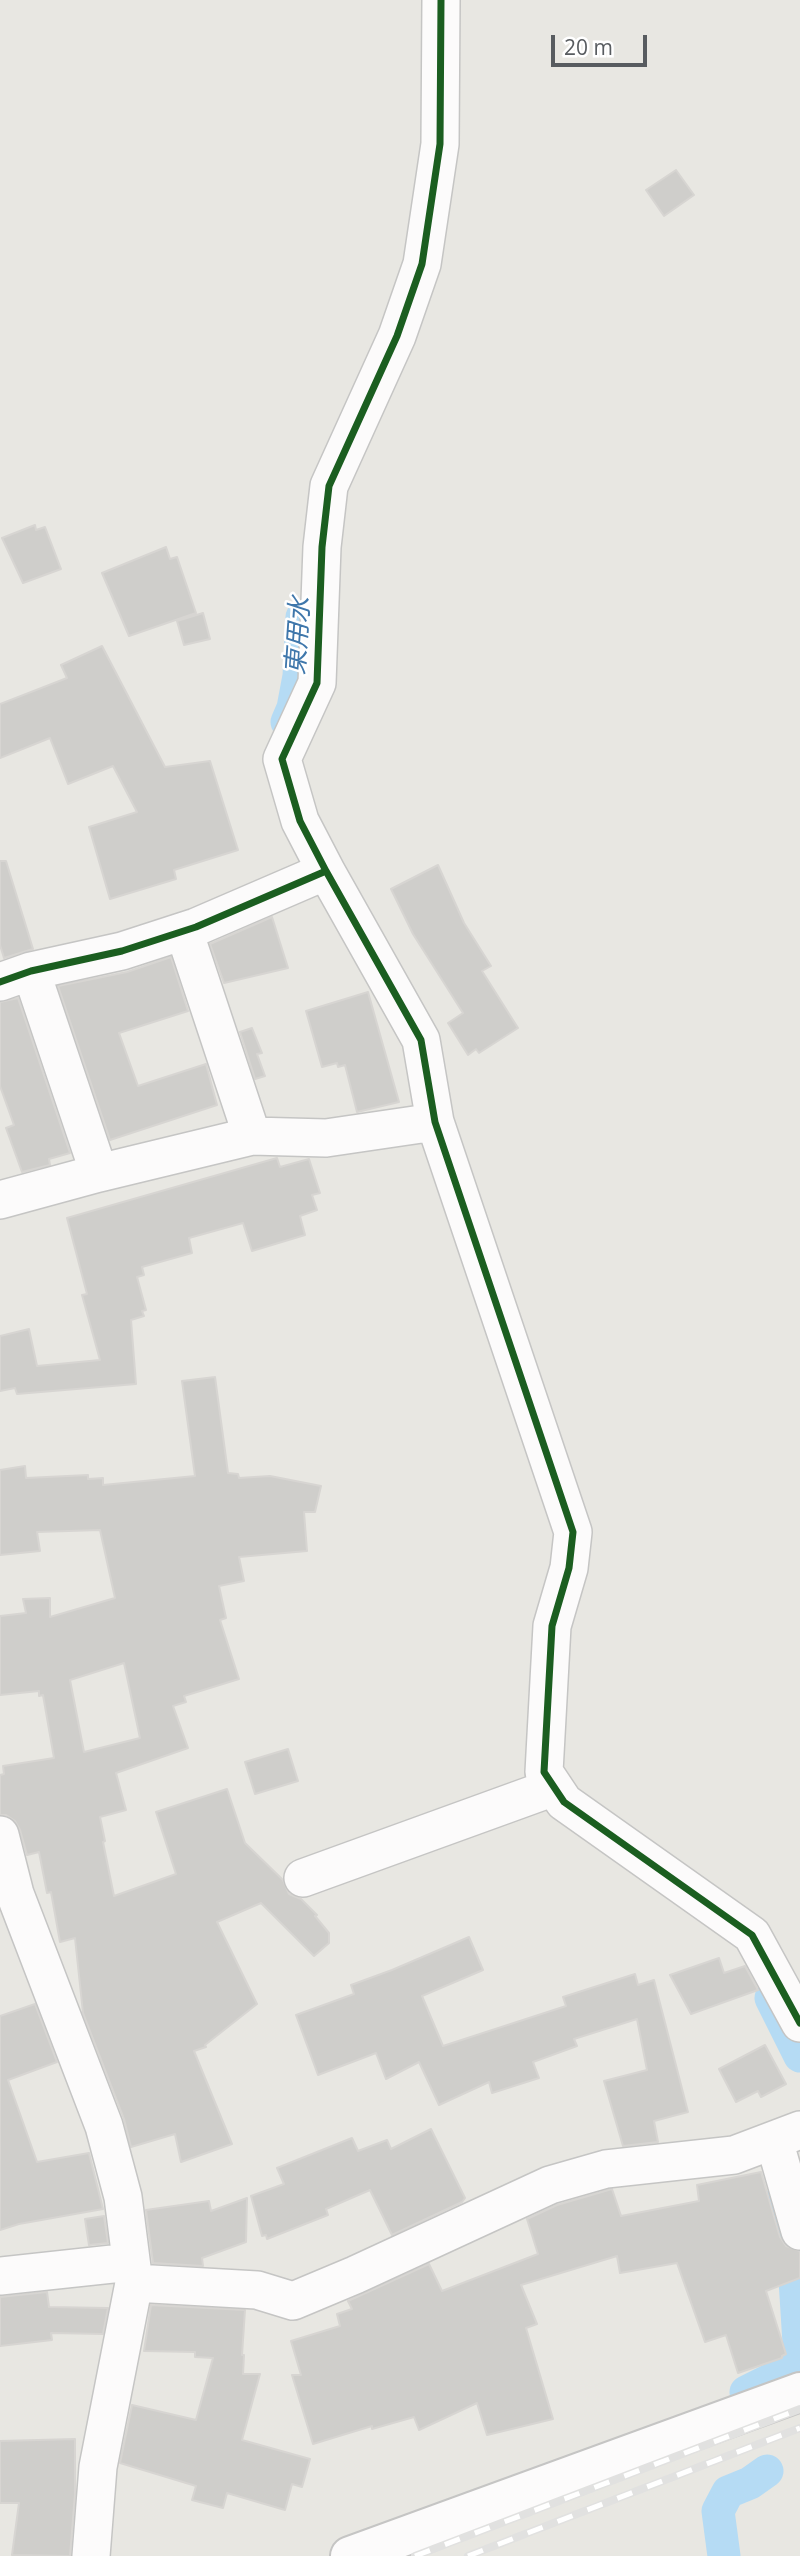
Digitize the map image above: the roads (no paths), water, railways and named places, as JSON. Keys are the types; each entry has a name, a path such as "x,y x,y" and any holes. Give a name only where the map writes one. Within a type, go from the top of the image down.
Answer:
{"street":[{"path":"441,0 440,144 422,264 397,336 329,486 322,547 317,683 282,759 300,821 421,1040 435,1122 573,1532 569,1568 552,1626 544,1772 564,1802 752,1936 800,2023"},
{"path":"99,1173 16,977 122,951 184,931 326,871"},
{"path":"184,931 252,1136"},
{"path":"0,1200 252,1136 326,1138 435,1122"},
{"path":"303,1878 554,1787"},
{"path":"0,1835 15,1894 104,2126 123,2197 132,2272 98,2467 91,2556"},
{"path":"0,2276 132,2272 257,2290 293,2301 550,2185 606,2169 734,2155 787,2135 800,2231"},
{"path":"350,2556 800,2392"}],"waterway":[{"name":"東用水","path":"287,722 293,708 299,676 302,617"},
{"name":"東用水","path":"771,1998 800,2056"},
{"name":"東用水","path":"779,2203 793,2248 800,2359"},
{"name":"東用水","path":"746,2392 800,2365"},
{"name":"東用水","path":"724,2556 718,2511 728,2492 750,2483 767,2471"}],"railway":[{"path":"415,2556 800,2409"},
{"path":"468,2556 800,2428"}]}
